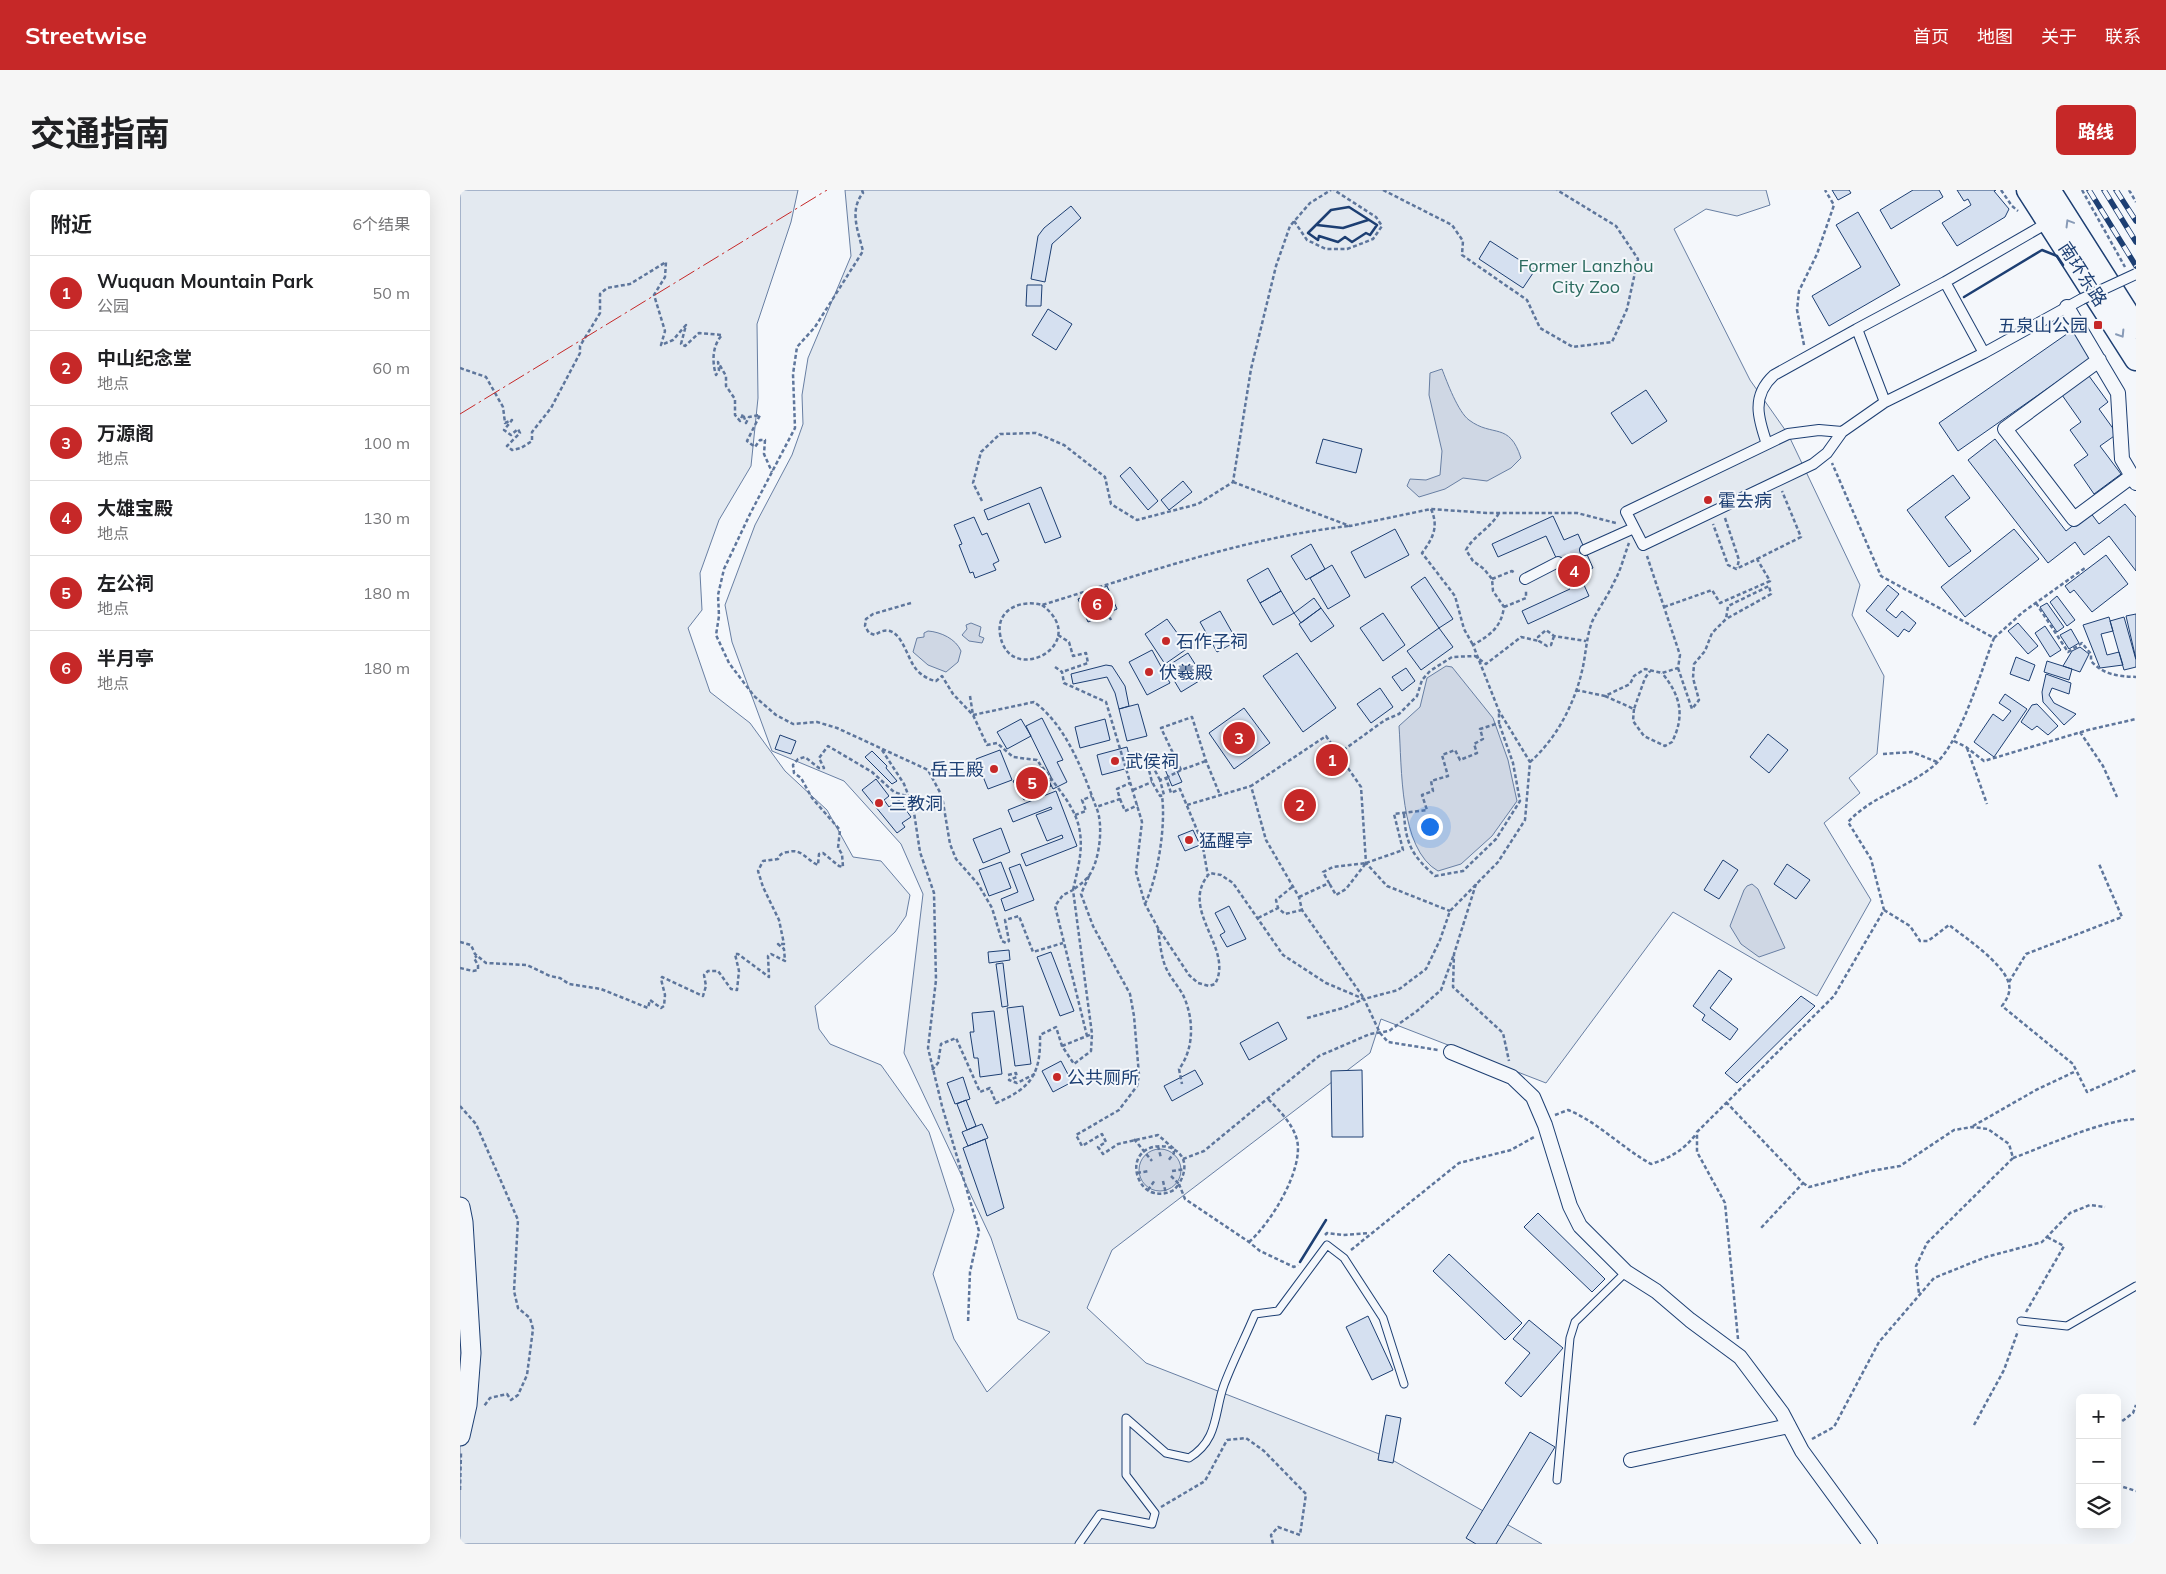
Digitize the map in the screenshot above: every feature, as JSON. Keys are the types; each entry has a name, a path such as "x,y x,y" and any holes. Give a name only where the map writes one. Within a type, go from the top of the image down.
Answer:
{"highway":[{"name":"南环东路","path":"2028,190 2136,359"},
{"name":"南环东路","path":"2049,190 2136,327"}],"main road":[{"path":"460,1207 463,1222 472,1353 462,1447"}],"street":[{"path":"1767,444 1760,416 1759,401 1763,385 1774,375 1945,282 2049,222"},
{"path":"1842,432 1819,430 1788,434 1626,512 1643,545 1813,464 1827,453 1842,432 1885,402 1984,353 2082,299 2136,274"},
{"path":"1945,282 1984,353"},
{"path":"2067,307 2099,360 2118,393 2122,459 2134,480 2074,519 2005,429 2099,360"},
{"path":"1857,329 1885,402"},
{"path":"1585,550 1634,528"},
{"path":"1525,579 1558,562"},
{"path":"1451,1052 1512,1077 1533,1097 1545,1125 1564,1188 1580,1226 1626,1272 1656,1291 1706,1333 1740,1357 1760,1382 1800,1446 1870,1544"},
{"path":"1630,1460 1789,1426"}],"lane":[{"path":"1079,1544 1100,1514 1152,1524 1154,1512 1126,1474 1126,1418 1166,1453 1189,1458 1199,1452 1217,1422 1223,1386 1255,1314 1278,1310 1327,1245 1344,1258 1383,1318 1404,1384"},
{"path":"1557,1480 1572,1330 1575,1322 1626,1272"},
{"path":"2021,1321 2066,1326 2136,1286"}],"path":[{"path":"862,190 863,193 856,202 855,218 863,251 815,328 797,347 793,374 796,428 724,569 718,595 720,616 716,635 734,670 754,696 776,715 793,724 817,722 837,728 928,770 942,796 950,844 956,859 978,884 992,908 1002,941 1006,944 1009,941 1005,920 1019,916 1033,952 1063,943"},
{"path":"982,501 973,483 980,452 1000,434 1036,432 1064,445 1104,477 1111,504 1137,520 1198,504 1233,482 1251,369 1276,266 1290,226 1294,221 1310,203 1333,190 1376,216 1382,226 1373,238 1347,249 1326,250 1308,240 1294,221"},
{"path":"1383,190 1452,225 1462,241 1462,255 1527,300 1540,328 1573,347 1612,342 1627,309 1638,259 1616,226 1557,190"},
{"path":"1790,367 1804,344 1798,310 1799,291 1817,254 1834,205 1825,190"},
{"path":"2082,190 2121,259"},
{"path":"2129,190 2136,202"},
{"path":"460,368 486,377 503,407 505,423 512,420 504,430 511,435 518,429 520,433 507,446 512,450 521,448 532,440 532,432 551,408 580,353 580,346 600,313 600,294 607,288 630,284 666,262 665,277 654,295 666,331 661,345 673,340 686,325 681,344 685,346 699,333 722,335 716,342 714,356 716,375 719,370 718,362 726,376 726,386 735,399 735,415 740,421 743,414 746,423 749,417 760,415 747,441 754,446 760,440 765,440 764,454 772,472"},
{"path":"1827,453 1881,576 1994,638"},
{"path":"1736,569 1801,537 1777,481"},
{"path":"1233,482 1350,526"},
{"path":"1721,508 1738,560 1736,569"},
{"path":"1307,1018 1398,990 1426,969 1440,940 1450,911 1498,862 1525,820 1530,762 1499,711 1475,656 1473,645 1464,629 1455,596 1422,553 1434,538 1434,516 1431,509"},
{"path":"1042,604 1051,612 1057,623 1058,635 1050,651 1034,660 1022,659 1011,654 1003,645 1000,633 1001,621 1008,611 1018,604 1030,602 1042,604 1224,550 1297,532 1350,526 1431,509 1499,513 1577,513 1634,528 1615,580 1592,622 1586,641 1581,674 1556,734 1542,752 1530,762"},
{"path":"1473,645 1494,632 1500,624 1504,606 1493,591 1492,579 1484,569 1473,561 1466,550 1469,544 1494,521 1499,513"},
{"path":"1709,513 1728,565 1736,569"},
{"path":"1643,545 1680,655 1678,668 1692,709 1699,700 1693,678 1694,664 1705,650 1712,634 1726,619 1771,594 1769,586 1728,606 1726,619"},
{"path":"1664,607 1712,590 1720,603 1770,581 1757,559"},
{"path":"2085,568 2036,603 1994,638 1954,741 1932,768 1860,809 1848,822 1871,859 1884,910 1910,926 1920,941 1928,941 1950,925 1976,946 2008,982 2010,994 2002,1006 2073,1064 2087,1092 2136,1070"},
{"path":"1492,579 1512,571 1525,579 1526,598 1504,606"},
{"path":"1094,589 1111,620"},
{"path":"1747,592 1750,596"},
{"path":"911,603 873,614 866,619 865,626 869,633 875,635 881,631 898,636 910,654 916,669 930,680 936,681 942,676 953,694 973,715"},
{"path":"2036,603 2068,652 2082,643 2091,654 2091,661 2106,674 2136,677"},
{"path":"1539,641 1538,636 1546,630 1554,636 1586,641"},
{"path":"1058,635 1070,642 1073,656 1086,653 1088,663 1062,672"},
{"path":"1338,754 1385,720 1399,714 1417,696 1422,680 1430,671 1452,657 1475,656 1486,664 1521,637 1539,641 1547,646 1551,645 1554,636"},
{"path":"1056,667 1062,672 1064,683 1106,702 1142,822 1136,872 1145,904 1188,975 1198,984 1209,986 1214,984 1219,976 1216,953 1203,919 1199,896 1203,881 1210,873 1221,875 1233,883 1283,955 1326,983 1364,999"},
{"path":"1605,696 1630,684 1634,676 1645,669 1662,673 1678,668"},
{"path":"1651,670 1645,678 1634,709 1633,721 1644,736 1665,746 1672,742 1682,714 1676,697 1662,673"},
{"path":"1575,690 1605,696 1634,709"},
{"path":"932,1070 938,1063 941,1044 956,1038 980,1092 990,1088 996,1102 1008,1098 1028,1083 1036,1074 1040,1061 1040,1035 1056,1027 1062,1046 1074,1064 1091,1051 1092,1034 1073,890 1080,849 1080,832 1075,815 1037,760 1013,758 997,743 987,745 973,715 970,696"},
{"path":"973,715 1034,702 1045,710 1055,722 1101,816 1096,859 1082,894 1093,926 1130,994 1134,1016 1139,1076 1137,1086 1119,1110 1076,1134 1082,1146 1102,1134 1106,1142 1098,1148 1103,1154 1118,1144 1158,1135 1173,1148 1183,1159 1185,1169 1179,1184 1174,1190 1166,1194 1148,1190 1140,1183 1137,1173 1138,1161 1143,1152 1156,1145 1173,1148"},
{"path":"1404,814 1405,828 1415,858 1435,876 1463,871 1496,838 1520,802 1513,763 1499,723 1499,711"},
{"path":"1181,770 1162,728 1192,717 1206,761 1220,795"},
{"path":"1954,741 1966,747 1984,761 2080,732 2136,719"},
{"path":"1366,863 1346,890 1336,895 1323,872 1333,868 1366,863 1403,850 1394,814 1427,810 1422,795 1433,791 1431,781 1448,776 1442,755 1455,750 1460,760 1477,753 1474,744 1484,739 1480,729 1499,723"},
{"path":"2080,732 2103,766 2116,797"},
{"path":"1187,805 1251,786 1326,736 1361,787 1366,863 1387,886 1450,911"},
{"path":"476,956 486,962 527,965 550,976 560,978 569,984 601,988 648,1008 650,1000 661,1008 664,1006 665,995 662,977 703,996 706,986 704,975 708,970 718,971 732,989 737,990 739,971 735,954 769,977 768,956 771,954 785,961 784,949 778,944 784,944 779,920 763,887 758,871 763,861 778,859 783,853 792,850 802,852 818,865 820,854 823,853 843,867 842,854 838,848 840,830 812,798 802,778 794,773 793,764 798,759 805,757 819,768 824,768 819,758 828,746 872,772 894,792 909,796"},
{"path":"1966,747 1987,804"},
{"path":"881,749 904,784 913,806 920,852 934,893 936,980 928,1048 932,1070 979,1231 970,1272 968,1323"},
{"path":"1883,754 1912,752 1937,762"},
{"path":"1160,780 1206,761"},
{"path":"1145,904 1153,887 1159,856 1162,796 1160,780 1152,764 1148,766 1152,782 1160,796 1162,796"},
{"path":"1166,778 1171,793 1180,789 1187,805 1202,842 1208,876"},
{"path":"1133,790 1152,782"},
{"path":"1130,783 1117,789 1120,799 1125,811 1138,805"},
{"path":"1251,786 1266,840 1299,897 1302,910 1364,999 1380,1033 1388,1042 1451,1052"},
{"path":"1075,815 1086,811 1082,800 1092,796"},
{"path":"1096,806 1120,799"},
{"path":"2008,982 2026,954 2122,917 2099,864"},
{"path":"1087,1036 1055,906 1063,894 1073,890 1089,876"},
{"path":"1299,897 1329,883"},
{"path":"1183,1159 1204,1151 1319,1056 1370,1034 1389,1031 1417,1011 1441,990 1476,883"},
{"path":"1292,887 1276,900 1278,908 1285,914 1302,910"},
{"path":"1258,918 1278,908"},
{"path":"1350,1250 1459,1163 1512,1150 1532,1140 1557,1113 1568,1110 1583,1116 1631,1153 1651,1164 1669,1159 1688,1144 1696,1132 1726,1101 1834,996 1884,910"},
{"path":"1158,928 1166,970 1182,993 1189,1013 1190,1045 1186,1060 1179,1069 1182,1084"},
{"path":"460,942 471,945 476,956 474,958 478,964 478,970 473,971 460,968"},
{"path":"1454,954 1453,987 1503,1033 1512,1077"},
{"path":"1062,1046 1092,1034"},
{"path":"1972,1127 2036,1090 2076,1070"},
{"path":"1008,1075 1016,1072 1017,1077 1010,1080 1017,1083 1036,1074"},
{"path":"1250,1242 1257,1235 1283,1197 1296,1168 1297,1140 1282,1113 1268,1099"},
{"path":"1726,1101 1809,1187 1870,1171 1900,1166 1954,1130 1972,1127 1988,1129 2009,1144 2014,1158"},
{"path":"460,1106 476,1124 518,1220 514,1291 518,1308 530,1318 533,1329 527,1375 518,1395 511,1400 506,1394 490,1398 482,1408"},
{"path":"1919,1294 1916,1266 1927,1243 2014,1158 2103,1126 2124,1120 2136,1119"},
{"path":"1696,1132 1697,1152 1725,1204 1740,1357"},
{"path":"1134,1139 1152,1161"},
{"path":"1156,1145 1161,1158"},
{"path":"1168,1161 1174,1153 1173,1148"},
{"path":"1172,1170 1185,1169"},
{"path":"1137,1173 1149,1171"},
{"path":"1171,1176 1179,1184 1185,1199 1250,1242 1260,1252 1287,1264"},
{"path":"1148,1190 1155,1180"},
{"path":"1163,1181 1166,1194"},
{"path":"1760,1229 1804,1182"},
{"path":"1800,1446 1834,1427 1878,1342 1934,1278 1986,1256 2042,1242 2070,1213 2090,1205 2105,1207"},
{"path":"2121,1422 2133,1413 2136,1405"},
{"path":"1154,1512 1168,1501 1205,1481 1227,1440 1246,1438 1264,1452 1306,1494 1300,1536 1278,1527 1271,1535 1273,1544"},
{"path":"460,1490 462,1447"},
{"path":"2121,1487 2136,1491"}],"green space":[{"name":"Former Lanzhou City Zoo","path":"460,190 798,190 791,222 757,324 758,398 751,466 719,520 700,573 702,610 688,628 710,692 750,723 785,771 827,810 853,857 881,861 910,895 906,916 895,932 815,1006 819,1029 830,1044 881,1065 929,1132 954,1210 933,1274 954,1339 987,1392 1050,1332 1018,1319 991,1238 904,1053 923,894 901,844 844,781 772,751 732,642 725,605 755,525 792,455 803,424 802,395 808,358 851,256 845,190 1766,190 1770,205 1737,216 1706,209 1674,229 1750,380 1788,434 1860,585 1852,615 1884,676 1877,754 1849,778 1860,793 1824,823 1871,900 1817,996 1673,912 1546,1083 1381,1019 1370,1053 1112,1250 1087,1308 1146,1363 1387,1457 1542,1544 460,1544"}],"shaded area":[{"path":"1442,369 1453,396 1465,416 1478,425 1506,434 1516,446 1521,458 1511,468 1487,481 1463,478 1445,489 1419,497 1407,486 1410,479 1426,480 1440,475 1442,451 1429,395 1430,373"},
{"path":"971,623 981,627 979,636 984,638 982,643 969,641 962,635 967,629 966,625"},
{"path":"928,631 948,637 956,643 961,651 958,662 946,672 928,665 913,652 917,638 924,637 924,633"},
{"path":"1446,666 1452,667 1493,718 1508,760 1517,801 1492,836 1461,864 1438,871 1425,860 1416,845 1409,826 1402,784 1399,726 1420,707 1427,678"},
{"path":"1752,884 1758,889 1785,948 1759,957 1741,944 1730,926 1744,890"},
{"path":"1164,1149 1172,1152 1178,1158 1181,1170 1178,1182 1172,1188 1156,1191 1148,1188 1142,1182 1139,1166 1142,1158 1148,1152"}],"building":[{"path":"1832,190 1849,190 1851,193 1838,200"},
{"path":"1913,190 1939,190 1943,197 1891,229 1880,210"},
{"path":"1957,190 1996,190 1994,191 2009,209 2005,217 1957,246 1942,223 1971,205 1968,199 1964,201"},
{"path":"1071,206 1081,218 1052,244 1045,282 1031,279 1038,236 1044,228"},
{"path":"1858,212 1900,285 1829,326 1812,296 1861,267 1836,225"},
{"path":"1490,241 1535,270 1523,288 1479,259"},
{"path":"1027,285 1042,285 1041,306 1026,306"},
{"path":"1048,309 1072,324 1056,350 1032,335"},
{"path":"2074,329 2094,356 1958,451 1939,423"},
{"path":"2089,376 2108,402 2099,409 2117,434 2100,446 2121,474 2094,494 2074,465 2088,455 2070,430 2081,422 2062,395"},
{"path":"1646,390 1667,421 1632,444 1611,413"},
{"path":"1323,439 1362,449 1356,473 1316,463"},
{"path":"1995,439 2066,531 2090,512 2099,524 2125,504 2136,517 2136,571 2109,536 2084,555 2075,542 2048,563 1968,460"},
{"path":"1130,467 1158,501 1148,510 1120,476"},
{"path":"1953,475 1970,498 1945,517 1971,551 1949,567 1907,510"},
{"path":"1183,481 1192,492 1169,510 1161,500"},
{"path":"1041,487 1061,537 1045,543 1029,503 988,520 984,510"},
{"path":"1553,516 1564,540 1578,534 1593,568 1579,574 1589,596 1528,624 1522,611 1570,589 1558,562 1546,536 1498,557 1492,544"},
{"path":"974,517 982,535 987,533 999,561 993,564 996,570 975,578 973,572 970,573 959,545 962,544 954,525"},
{"path":"1395,529 1409,555 1365,578 1351,552"},
{"path":"2014,529 2039,559 1965,617 1941,587"},
{"path":"1311,544 1325,569 1306,580 1291,556"},
{"path":"2106,555 2128,584 2092,612 2074,590 2070,593 2065,586"},
{"path":"1332,565 1350,596 1328,609 1310,578"},
{"path":"1268,568 1281,591 1260,603 1247,580"},
{"path":"1425,577 1453,619 1439,628 1411,587"},
{"path":"1888,585 1899,594 1886,610 1896,618 1902,611 1916,623 1909,632 1904,629 1898,637 1866,611"},
{"path":"1107,586 1117,609 1088,622 1078,599"},
{"path":"1281,591 1294,613 1273,625 1260,603"},
{"path":"2057,596 2075,620 2067,626 2050,602"},
{"path":"1314,598 1321,608 1301,623 1294,613"},
{"path":"2047,603 2064,627 2057,632 2040,607"},
{"path":"1321,608 1334,626 1311,642 1299,624"},
{"path":"1220,611 1237,641 1217,652 1200,622"},
{"path":"1383,613 1405,645 1383,661 1360,628"},
{"path":"2136,614 2136,659 2126,616"},
{"path":"2109,617 2113,631 2101,634 2107,655 2119,652 2123,665 2100,668 2083,625"},
{"path":"2124,617 2136,660 2136,667 2124,670 2110,621"},
{"name":"石作子祠","path":"1167,619 1188,648 1165,664 1145,634"},
{"path":"2018,623 2038,646 2028,654 2008,631"},
{"path":"2045,626 2061,650 2050,657 2035,633"},
{"path":"1439,628 1453,647 1421,670 1407,651"},
{"path":"2071,629 2079,643 2069,649 2060,635"},
{"path":"2080,647 2089,654 2080,672 2063,666 2072,651"},
{"name":"伏羲殿","path":"1152,650 1170,683 1147,695 1129,662"},
{"path":"1188,653 1204,678 1181,692 1166,667"},
{"path":"1297,653 1336,708 1303,732 1263,676"},
{"path":"2016,657 2035,665 2029,681 2010,674"},
{"path":"2047,661 2072,669 2069,680 2044,672"},
{"path":"1106,665 1112,666 1125,686 1129,706 1119,709 1115,693 1107,677 1073,684 1071,674"},
{"path":"1406,668 1415,681 1402,691 1392,677"},
{"path":"2046,674 2071,683 2069,694 2052,688 2049,695 2054,703 2076,714 2064,725 2043,702 2042,692"},
{"path":"1380,688 1393,707 1371,723 1357,704"},
{"path":"2005,694 2027,709 1994,757 1974,742 1993,714 2003,721 2011,711 1999,703"},
{"path":"1138,704 1147,736 1127,741 1119,709"},
{"path":"2037,704 2058,726 2048,735 2037,726 2032,730 2021,722 2032,705"},
{"path":"1244,708 1270,743 1234,769 1209,733"},
{"path":"1042,718 1063,760 1057,762 1067,782 1053,789 1049,781 1052,779 1026,726"},
{"path":"1021,719 1031,736 1007,749 997,732"},
{"path":"1105,719 1110,740 1080,748 1075,727"},
{"path":"1768,734 1788,750 1769,773 1750,757"},
{"path":"780,735 796,741 791,754 775,749"},
{"name":"武侯祠","path":"1127,747 1132,767 1102,775 1097,755"},
{"name":"岳王殿","path":"1000,750 1012,780 988,789 976,759"},
{"path":"872,751 887,766 886,768 897,781 892,784 865,757"},
{"path":"1171,758 1182,782 1172,786 1162,762"},
{"path":"1041,767 1051,786 1024,800 1013,781"},
{"name":"三教洞","path":"876,779 889,796 884,800 889,807 899,800 911,817 902,823 905,827 897,833 862,790"},
{"path":"1303,788 1316,809 1296,821 1283,800"},
{"path":"1056,791 1077,846 1026,866 1021,854 1063,838 1062,835 1047,841 1036,815 1052,809 1051,807 1013,822 1008,810"},
{"path":"1001,828 1010,852 983,863 973,839"},
{"name":"猛醒亭","path":"1193,830 1200,845 1185,851 1178,836"},
{"path":"1723,860 1738,870 1719,899 1704,890"},
{"path":"1001,862 1011,888 989,896 979,870"},
{"path":"1020,864 1034,900 1005,911 1001,899 1018,892 1009,868"},
{"path":"1787,864 1810,880 1796,899 1774,884"},
{"path":"1229,906 1246,939 1227,947 1220,935 1225,932 1215,913"},
{"path":"1009,950 1010,960 989,963 988,952"},
{"path":"1051,952 1074,1011 1060,1016 1037,957"},
{"path":"1003,963 1008,1006 1002,1007 996,964"},
{"path":"1719,970 1732,979 1710,1008 1738,1029 1730,1040 1702,1020 1705,1015 1693,1006"},
{"path":"1801,996 1815,1006 1737,1083 1725,1073"},
{"path":"1023,1006 1031,1064 1015,1066 1007,1008"},
{"path":"994,1011 1002,1074 980,1077 978,1058 974,1058 970,1032 974,1032 972,1013"},
{"path":"1278,1022 1287,1039 1249,1060 1240,1043"},
{"name":"公共厕所","path":"1061,1061 1072,1082 1053,1092 1042,1071"},
{"path":"1195,1070 1203,1084 1172,1101 1164,1086"},
{"path":"1362,1070 1363,1137 1332,1137 1331,1071"},
{"path":"963,1077 970,1099 955,1104 947,1083"},
{"path":"966,1100 976,1126 967,1130 957,1104"},
{"path":"982,1124 988,1138 968,1146 962,1132"},
{"path":"985,1139 1004,1208 987,1216 963,1148"},
{"path":"1538,1213 1605,1279 1592,1292 1524,1227"},
{"path":"1449,1254 1522,1323 1505,1340 1433,1271"},
{"path":"1368,1316 1393,1370 1372,1380 1346,1327"},
{"path":"1529,1320 1563,1348 1521,1397 1505,1383 1530,1353 1513,1339"},
{"path":"1386,1415 1401,1418 1393,1463 1378,1460"},
{"path":"1530,1432 1555,1447 1496,1544 1476,1544 1466,1538"}],"tunnel":[{"path":"1558,562 1585,550"}],"railway":[{"path":"2089,190 2136,266"},
{"path":"2104,190 2136,242"},
{"path":"2116,190 2136,221"}],"wall":[{"path":"1349,207 1377,225 1370,235 1366,233 1352,242 1345,237 1338,242 1319,236 1318,240 1308,233 1331,210 1349,207"},
{"path":"1317,225 1343,228 1368,220"},
{"path":"1964,297 2042,250 2057,256 2063,265"},
{"path":"1300,1262 1326,1220"}],"power":[{"path":"460,414 827,190"}],"place":[{"name":"五泉山公园","path":"2098,325"},
{"name":"霍去病","path":"1708,500"},
{"name":"大雄宝殿","path":"1574,571"},
{"name":"半月亭","path":"1097,604"},
{"name":"石作子祠","path":"1166,641"},
{"name":"伏羲殿","path":"1149,672"},
{"name":"万源阁","path":"1239,738"},
{"name":"Wuquan Mountain Park","path":"1332,760"},
{"name":"武侯祠","path":"1115,761"},
{"name":"岳王殿","path":"994,769"},
{"name":"左公祠","path":"1032,783"},
{"name":"三教洞","path":"879,803"},
{"name":"中山纪念堂","path":"1300,805"},
{"name":"猛醒亭","path":"1189,840"},
{"name":"公共厕所","path":"1057,1077"}]}
